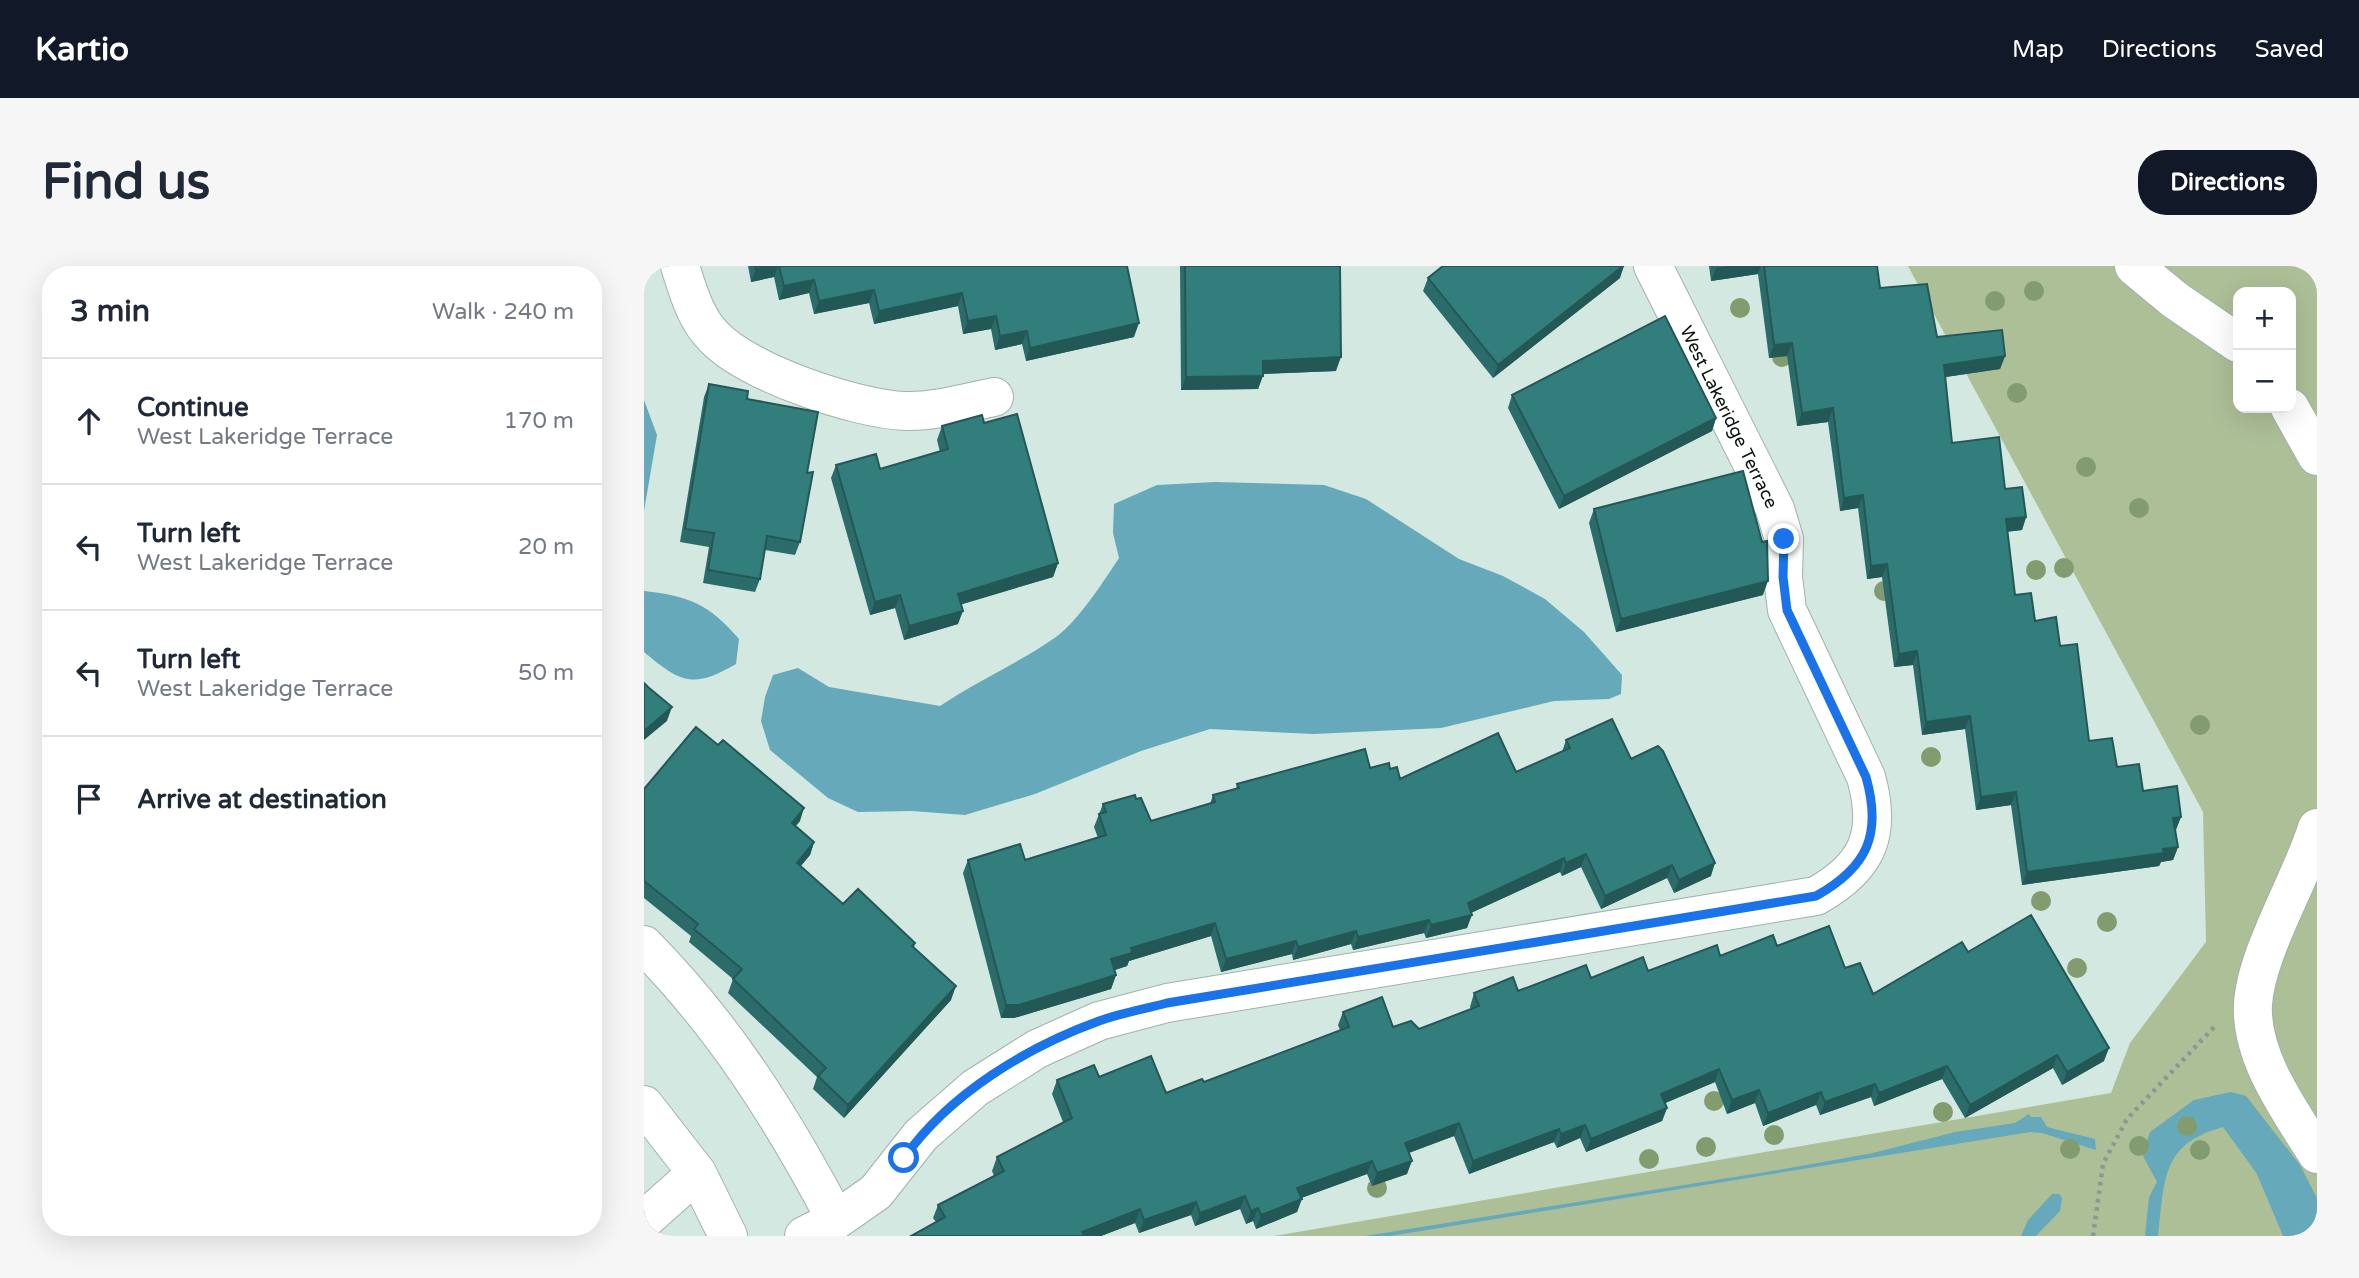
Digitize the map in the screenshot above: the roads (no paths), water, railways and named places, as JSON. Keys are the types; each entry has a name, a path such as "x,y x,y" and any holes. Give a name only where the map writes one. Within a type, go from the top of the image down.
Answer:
{"street":[{"path":"680,266 693,306 713,337 739,359 764,370 869,407 906,411 994,397"},
{"name":"West Lakeridge Terrace","path":"644,945 674,976 737,1053 791,1135 820,1228 876,1192 921,1135 975,1087 1037,1049 1100,1021 1167,1003 1816,896 1841,882 1860,861 1872,834 1874,805 1866,777 1787,610 1783,577 1784,539 1775,509 1653,266"},
{"path":"2134,266 2175,300 2233,340"},
{"path":"2293,413 2317,456"},
{"path":"2317,828 2299,880 2267,951 2253,1003 2256,1035 2273,1080 2317,1154"},
{"path":"644,1105 697,1173 728,1236"},
{"path":"644,1220 697,1173"}],"water":[{"path":"644,400 657,435 644,511"},
{"path":"1215,482 1324,485 1366,499 1459,559 1503,576 1545,599 1584,632 1622,675 1621,694 1609,699 1554,701 1441,728 1314,734 1210,729 1141,751 1035,794 965,815 912,811 858,812 828,798 770,750 761,721 765,697 773,675 798,668 829,687 940,706 1042,646 1073,621 1119,558 1113,533 1114,504 1157,485"},
{"path":"644,591 686,599 718,617 739,639 736,664 709,677 688,679 668,670 644,652"},
{"path":"2231,1092 2246,1096 2300,1165 2317,1198 2317,1236 2283,1236 2257,1174 2223,1127 2202,1134 2187,1143 2177,1154 2165,1182 2158,1236 2145,1236 2149,1197 2157,1182 2142,1154 2150,1132 2194,1100"},
{"path":"2029,1114 2031,1117 2041,1117 2047,1127 2095,1139 2096,1150 2042,1133 2030,1132 1390,1236 1365,1236 1873,1153 1955,1132 2015,1123"},
{"path":"2052,1194 2059,1194 2062,1198 2060,1211 2036,1236 2021,1236 2028,1220"}]}
